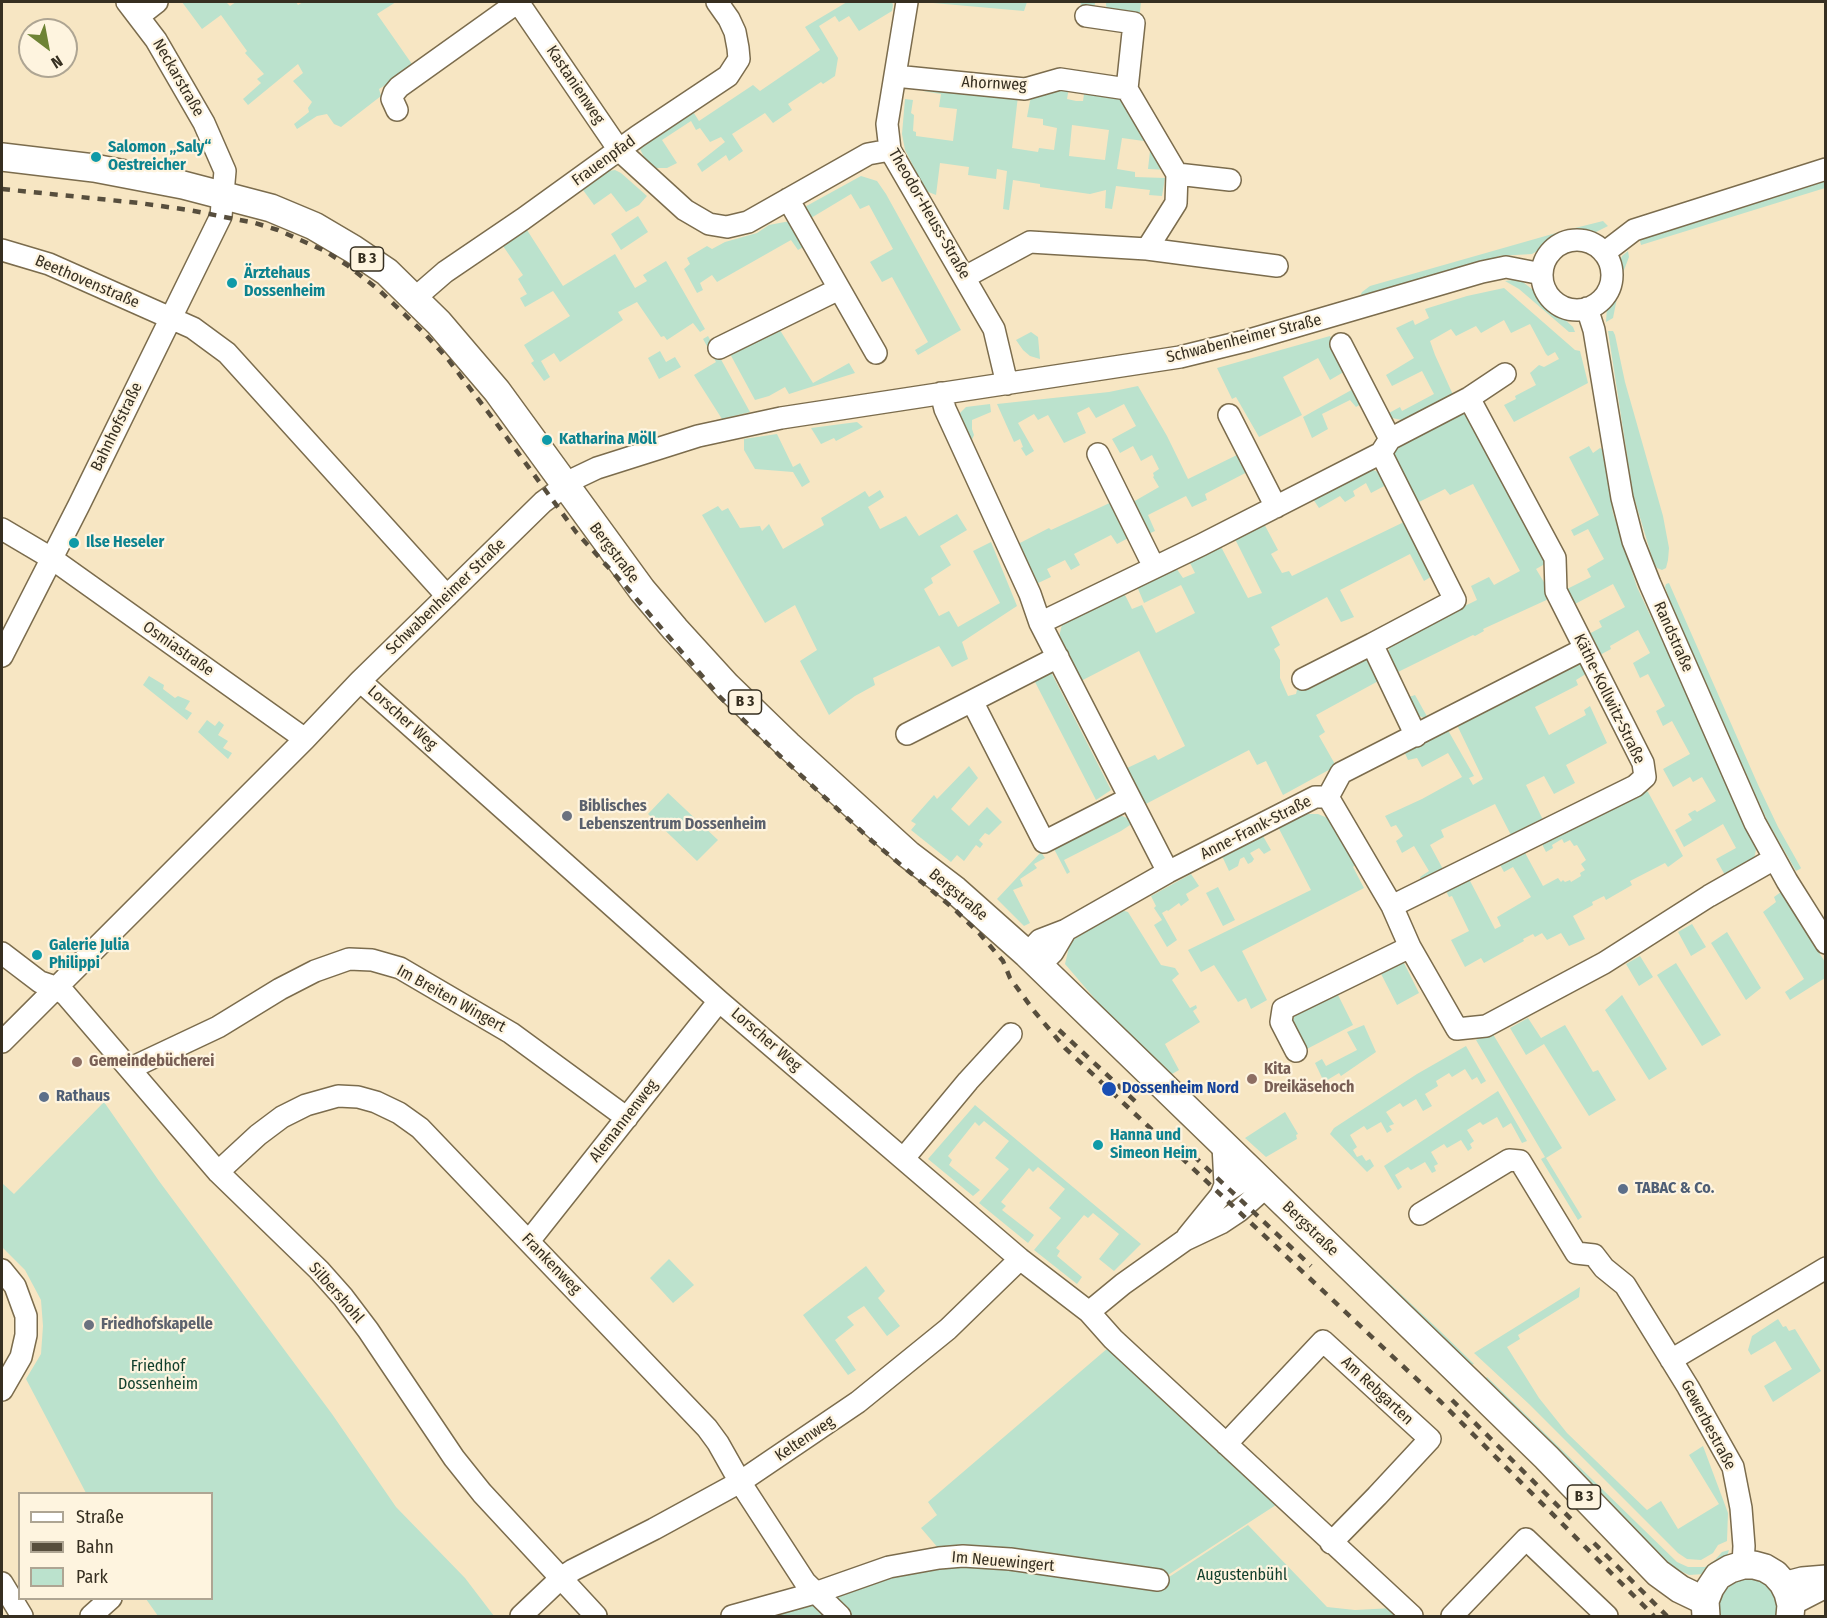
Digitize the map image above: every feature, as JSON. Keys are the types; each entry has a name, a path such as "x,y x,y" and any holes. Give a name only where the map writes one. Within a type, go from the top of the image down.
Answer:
{"main road":[{"name":"B 3","path":"2,157 94,168 224,195"},
{"name":"Bergstraße","path":"224,195 272,208 314,226 387,272 415,298 440,323 497,391 642,590 727,686 909,855 955,890 1033,960 1538,1449 1658,1573 1705,1609"},
{"name":"B 3","path":"1705,1609 1710,1588 1718,1576 1743,1565"},
{"path":"1743,1565 1765,1568 1775,1574 1788,1601"}],"street":[{"path":"133,9 157,2"},
{"name":"Kastanienweg","path":"397,110 392,99 399,87 518,2 619,150 685,210 709,224 727,227 747,222 868,154 890,150"},
{"name":"Frauenpfad","path":"415,298 445,272 728,76 739,58 735,32 717,2"},
{"name":"Theodor-Heuss-Straße","path":"907,2 886,124 890,150 994,329 1007,384"},
{"name":"Neckarstraße","path":"133,9 156,40 204,123 225,171 224,195"},
{"path":"1086,16 1137,20 1127,89 1177,174 1176,203 1147,249"},
{"name":"Ahornweg","path":"895,76 1025,89 1060,79 1127,89"},
{"path":"1604,253 1634,230 1826,169"},
{"path":"1177,174 1230,180"},
{"name":"Bahnhofstraße","path":"2,657 221,216 224,195"},
{"path":"788,199 876,353"},
{"path":"1571,240 1583,240 1595,245 1604,253 1610,262 1611,285 1597,303 1576,310 1565,308 1548,295 1543,285 1544,262 1559,244 1571,240"},
{"path":"965,277 1030,242 1147,249 1277,266"},
{"name":"Beethovenstraße","path":"2,249 49,264 193,328 227,353 447,597"},
{"name":"Schwabenheimer Straße","path":"2,1042 360,681 543,502 564,486 597,468 698,436 781,418 1180,357 1248,340 1490,270 1506,267 1542,274"},
{"path":"719,348 839,289"},
{"name":"Randstraße","path":"1587,308 1594,330 1622,498 1633,541 1755,823 1774,859 1826,943"},
{"path":"1304,679 1455,600 1341,344"},
{"path":"1040,623 1276,507 1469,399 1505,374"},
{"path":"941,393 950,422 1030,594 1040,623 1168,872"},
{"name":"Käthe-Kollwitz-Straße","path":"1392,906 1635,786 1645,777 1643,763 1556,591 1555,558 1469,399"},
{"path":"1229,415 1276,507"},
{"path":"1098,454 1154,567"},
{"name":"Osmiastraße","path":"2,529 51,558 305,739"},
{"path":"1372,644 1416,736"},
{"path":"1328,797 1341,773 1584,649"},
{"path":"907,734 1058,657"},
{"name":"Lorscher Weg","path":"360,681 719,1001 1020,1259 1089,1311"},
{"path":"972,701 1044,842 1130,798"},
{"name":"Anne-Frank-Straße","path":"1033,960 1053,951 1066,930 1168,872 1315,797 1328,797 1392,906 1410,947 1457,1029 1486,1026 1604,963 1709,896 1774,859"},
{"path":"1296,1052 1281,1022 1283,1009 1410,947"},
{"name":"Silbershohl","path":"2,954 40,982 56,987 66,995 218,1172 319,1270 343,1297 393,1365 454,1458 482,1493 596,1617"},
{"name":"Im Breiten Wingert","path":"131,1068 218,1027 280,989 315,971 349,959 372,960 400,968 511,1033 627,1118"},
{"name":"Alemannenweg","path":"529,1241 719,1001"},
{"path":"904,1158 1011,1034"},
{"name":"Frankenweg","path":"218,1172 282,1117 306,1105 338,1096 358,1096 399,1113 420,1128 707,1428 805,1582 815,1593"},
{"path":"1185,1240 1221,1195 1225,1185 1223,1145"},
{"name":"Gewerbestraße","path":"1420,1214 1509,1161 1520,1161 1576,1253 1594,1255 1604,1268 1625,1285 1733,1467 1741,1508 1743,1565"},
{"path":"1221,1195 1260,1180"},
{"path":"1260,1180 1246,1206 1230,1217 1185,1240 1089,1311 1113,1339 1412,1617"},
{"name":"Keltenweg","path":"521,1617 561,1578 573,1570 740,1482 858,1402 948,1329 1020,1259"},
{"path":"1671,1360 1826,1268"},
{"path":"2,1270 15,1286 26,1316 26,1335 21,1357 2,1390"},
{"name":"Am Rebgarten","path":"1226,1444 1323,1341 1430,1440 1331,1543"},
{"path":"1452,1617 1526,1539 1607,1617"},
{"name":"Im Neuewingert","path":"732,1617 815,1593 890,1567 931,1559 963,1556 1010,1559 1158,1580"},
{"path":"1788,1601 1803,1578 1826,1576"},
{"path":"2,1583 22,1617"},
{"path":"1788,1601 1826,1587"},
{"path":"815,1593 840,1617"},
{"path":"91,1617 110,1600"}],"green space":[{"path":"182,2 226,2 230,6 236,2 296,2 298,5 303,2 396,2 377,14 414,67 379,89 381,96 341,127 334,124 327,114 317,116 297,129 294,124 309,112 308,108 312,102 293,81 303,73 298,64 248,105 243,99 261,83 257,79 264,74 245,53 247,51 221,15 202,29"},
{"path":"847,2 892,2 893,5 892,11 859,31 849,16 839,22 835,16 819,26 838,58 835,76 823,84 821,82 788,104 792,110 773,123 765,113 732,134 743,151 729,161 726,155 702,172 697,164 725,142 721,137 710,142 700,128 696,130 691,121 662,140 677,163 667,168 656,168 644,157 640,149 649,138 692,110 699,121 753,85 760,91 820,50 805,27"},
{"path":"922,2 1027,2 1024,11"},
{"path":"1081,2 1141,2 1140,12 1129,19 1107,16 1106,3 1095,3 1094,9 1080,8"},
{"path":"924,83 1018,96 1012,148 1038,152 1039,148 1054,150 1057,128 1043,125 1043,119 1027,117 1034,92 1069,87 1067,99 1083,101 1085,87 1122,92 1168,170 1148,169 1151,142 1122,138 1117,169 1135,172 1135,177 1165,178 1162,196 1149,195 1150,190 1116,186 1112,209 1105,208 1106,190 1090,194 1040,187 1040,184 1013,180 1009,210 1003,209 1007,171 997,169 996,179 968,175 969,167 940,163 936,195 926,191 905,150 902,134 905,99 913,100 911,113 914,115 913,131 916,132 916,136 953,141 957,109 939,107 941,94 923,91","holes":["1072,125 1109,130 1105,160 1069,156"]},
{"path":"615,170 647,196 639,205 626,212 611,193 594,205 583,190 609,171"},
{"path":"861,176 877,181 886,194 961,330 918,355 915,350 928,342 892,277 882,282 870,262 893,249 869,205 860,209 851,194 806,221 801,209"},
{"path":"1825,180 1825,188 1641,245 1640,241 1651,235"},
{"path":"638,216 648,232 621,250 611,234"},
{"path":"790,221 805,246 798,250 791,240 717,282 712,275 700,283 703,290 697,293 684,269 690,264 687,258 707,246 712,249 725,242 757,233 769,225"},
{"path":"1603,221 1608,226 1596,232 1562,236 1532,254 1499,256 1360,296 1370,286"},
{"path":"527,230 563,286 615,254 635,288 647,281 643,275 666,261 705,329 700,332 693,323 667,340 664,336 661,337 637,302 618,312 623,320 560,362 554,353 541,361 550,377 544,381 531,363 534,361 524,345 570,316 553,291 525,307 520,298 527,294 518,279 523,275 503,246"},
{"path":"1628,251 1629,257 1621,278 1613,318 1606,322 1607,306 1617,287 1618,267 1622,256"},
{"path":"1505,281 1523,282 1533,290 1547,309 1562,317 1575,332 1569,332 1519,289"},
{"path":"1504,288 1575,350 1580,351 1588,383 1514,422 1504,405 1516,399 1515,396 1536,385 1530,373 1539,365 1544,367 1559,359 1555,352 1548,356 1546,354 1530,324 1511,333 1504,320 1481,333 1476,326 1456,336 1451,329 1430,341 1454,397 1407,421 1392,418 1389,413 1400,407 1402,411 1434,394 1422,371 1392,386 1386,375 1414,358 1396,328 1413,320 1415,325 1429,318 1425,309"},
{"path":"778,327 813,383 849,363 855,373 789,394 785,387 769,396 755,400 729,352"},
{"path":"1608,331 1613,331 1615,335 1625,382 1663,516 1669,548 1666,568 1662,570 1657,568 1653,561 1633,494"},
{"path":"1031,332 1038,337 1040,359 1030,356 1016,340"},
{"path":"708,336 750,412 722,419 694,375 716,362 703,339"},
{"path":"1330,336 1347,370 1330,380 1318,358 1283,377 1302,415 1259,437 1236,397 1232,399 1217,368"},
{"path":"660,351 666,362 675,357 681,367 659,379 648,358"},
{"path":"1138,386 1167,436 1188,479 1241,453 1251,470 1205,494 1207,500 1192,507 1186,496 1148,515 1155,531 1148,534 1133,502 1159,487 1153,473 1159,469 1152,455 1141,461 1133,446 1120,453 1112,439 1136,426 1124,404 1096,418 1089,407 1077,413 1086,433 1064,443 1048,415 1038,420 1034,414 1018,423 1034,451 1026,456 1021,448 1023,447 1020,439 1014,442 997,404 1109,392"},
{"path":"1355,388 1363,403 1356,407 1350,400 1322,414 1328,429 1312,438 1303,417"},
{"path":"990,404 991,412 972,420 974,435 971,442 958,415 966,407"},
{"path":"1457,413 1475,417 1550,561 1536,569 1553,597 1398,672 1409,697 1415,695 1429,720 1412,713 1386,660 1391,642 1477,600 1471,586 1489,577 1494,585 1520,571 1473,484 1450,495 1445,489 1415,504 1390,456 1399,443"},
{"path":"857,422 863,427 836,441 834,438 821,444 811,428"},
{"path":"777,434 793,467 800,463 810,482 802,487 793,472 755,469 744,450 744,439"},
{"path":"1589,446 1593,453 1602,449 1613,513 1637,587 1757,844 1751,862 1726,877 1716,859 1736,848 1723,824 1684,847 1675,830 1692,820 1688,814 1695,810 1697,812 1716,801 1702,777 1693,782 1690,777 1673,787 1663,769 1690,754 1672,721 1663,726 1656,711 1665,706 1648,674 1640,678 1633,663 1650,653 1638,630 1610,646 1611,649 1598,656 1587,635 1602,627 1599,621 1625,607 1613,584 1575,604 1567,589 1591,577 1587,569 1604,559 1588,529 1574,536 1571,530 1599,515 1569,457"},
{"path":"1364,467 1382,473 1388,484 1371,493 1366,483 1353,491 1355,496 1345,502 1340,496 1319,508 1313,499"},
{"path":"880,490 884,497 868,507 880,529 906,516 919,536 957,514 967,530 940,546 951,565 931,578 933,583 924,589 939,616 949,611 958,627 1000,603 973,551 991,542 1017,606 962,642 968,659 952,667 939,646 873,678 875,685 829,715 800,661 817,650 795,605 765,623 702,515 718,506 722,511 728,508 740,528 760,526 762,531 769,524 783,549 824,525 821,518 865,491 869,497"},
{"path":"1114,501 1132,536 1117,544 1111,535 1074,554 1080,565 1071,570 1065,560 1047,569 1051,577 1036,584 1016,545 1049,528 1051,530"},
{"path":"1262,520 1278,550 1271,554 1282,573 1289,571 1292,576 1406,521 1434,575 1424,581 1410,554 1340,590 1354,617 1341,622 1327,597 1271,627 1280,645 1274,649 1280,660 1280,678 1288,696 1296,694 1297,690 1368,654 1382,679 1316,715 1325,732 1319,736 1336,766 1283,795 1266,761 1257,765 1249,750 1142,806 1125,769 1155,755 1158,760 1185,746 1139,651 1079,682 1058,641 1063,620 1123,591 1132,609 1142,605 1156,633 1195,613 1181,585 1144,603 1136,584 1174,565 1183,578 1195,573 1188,559 1219,543 1248,598 1262,593 1233,535"},
{"path":"1669,583 1759,787 1801,868 1796,871 1769,824 1670,601 1665,587"},
{"path":"1570,662 1583,666 1589,672 1576,680 1578,685 1535,707 1549,735 1586,715 1584,710 1590,706 1607,743 1566,765 1575,783 1554,794 1544,776 1526,785 1544,822 1512,837 1495,804 1441,830 1444,837 1430,845 1444,871 1423,884 1420,877 1429,871 1414,846 1402,853 1396,841 1403,836 1396,825 1391,827 1385,816 1462,777 1448,753 1422,767 1417,758 1408,760 1404,751 1445,729 1449,732 1474,776 1469,778 1473,785 1483,779 1456,723"},
{"path":"1051,672 1111,790 1096,800 1034,680"},
{"path":"149,676 164,685 163,689 175,698 178,696 190,701 185,709 192,713 187,720 143,685"},
{"path":"207,720 215,726 219,721 224,725 218,735 228,741 223,748 232,753 228,759 198,732"},
{"path":"969,766 978,778 951,809 969,826 987,807 1002,822 989,835 985,833 979,840 983,844 980,848 976,845 964,861 957,855 951,862 911,830 916,824 911,821 934,795 937,799"},
{"path":"1645,790 1683,856 1668,867 1665,863 1630,881 1632,885 1606,900 1604,896 1592,902 1593,905 1573,916 1585,939 1569,946 1561,933 1547,940 1542,933 1535,937 1533,934 1484,963 1481,958 1465,967 1451,940 1469,931 1452,896 1449,897 1445,889 1468,877 1495,929 1501,926 1497,917 1531,897 1513,867 1504,872 1498,861 1523,849 1543,886 1558,878 1561,882 1570,880 1571,882 1581,876 1580,873 1585,870 1581,864 1586,860 1577,845 1574,846 1570,840 1564,843 1562,839 1546,852 1540,840"},
{"path":"668,793 718,840 697,861 648,814"},
{"path":"1117,814 1130,819 1133,823 1064,860 1070,872 1067,874 1053,847"},
{"path":"1302,814 1318,814 1330,819 1355,865 1353,867 1364,888 1242,951 1267,1000 1251,1009 1246,998 1238,1002 1214,965 1201,972 1188,950 1311,890 1278,827"},
{"path":"1263,836 1271,850 1264,854 1259,848 1250,853 1254,859 1252,862 1248,864 1244,857 1240,859 1238,866 1229,871 1222,856"},
{"path":"1041,852 1045,858 1034,864 1037,868 1020,879 1023,886 1013,890 1030,923 1024,926 997,899"},
{"path":"1191,874 1199,886 1186,894 1189,900 1181,906 1179,903 1162,913 1177,940 1167,947 1154,925 1162,920 1154,908 1156,906 1151,896"},
{"path":"1218,887 1235,920 1223,926 1206,893"},
{"path":"1781,892 1825,962 1825,978 1790,1000 1785,992 1804,979 1763,912 1776,902 1774,897"},
{"path":"1121,910 1128,912 1161,965 1175,968 1179,974 1172,980 1190,1008 1196,1005 1197,1008 1193,1011 1200,1022 1165,1044 1179,1070 1172,1074 1107,1013 1065,964 1073,940"},
{"path":"1692,924 1706,947 1691,956 1678,932"},
{"path":"1727,932 1761,988 1746,1000 1711,943"},
{"path":"1640,956 1653,977 1639,986 1626,964"},
{"path":"1400,961 1404,963 1419,993 1397,1005 1379,970"},
{"path":"1676,963 1721,1035 1702,1046 1657,975"},
{"path":"1336,991 1353,1025 1303,1051 1290,1026 1297,1011"},
{"path":"1622,995 1667,1069 1649,1080 1605,1010"},
{"path":"1528,1018 1541,1038 1565,1025 1593,1072 1598,1070 1616,1100 1589,1116 1544,1044 1526,1055 1510,1028"},
{"path":"1364,1025 1376,1052 1341,1076 1339,1073 1324,1082 1315,1063 1322,1059 1326,1066 1357,1050 1347,1032"},
{"path":"1491,1031 1562,1148 1546,1158 1582,1217 1578,1220 1541,1159 1545,1157 1476,1040"},
{"path":"1466,1046 1486,1081 1481,1084 1477,1077 1472,1080 1465,1069 1452,1077 1449,1073 1436,1081 1438,1086 1425,1094 1432,1106 1423,1111 1416,1099 1403,1107 1400,1103 1386,1112 1394,1124 1389,1126 1392,1130 1387,1133 1381,1122 1367,1130 1364,1126 1350,1135 1357,1147 1353,1150 1357,1157 1362,1155 1366,1161 1370,1159 1374,1166 1367,1172 1330,1134 1334,1128 1417,1074"},
{"path":"1498,1091 1527,1141 1522,1143 1511,1123 1503,1128 1497,1117 1483,1125 1480,1122 1467,1130 1474,1141 1470,1144 1472,1148 1468,1151 1461,1140 1447,1148 1444,1144 1431,1152 1438,1164 1434,1166 1436,1171 1432,1173 1425,1162 1411,1170 1408,1167 1395,1175 1402,1187 1398,1190 1384,1166"},
{"name":"Friedhof Dossenheim","path":"104,1102 159,1181 332,1414 396,1507 465,1578 494,1616 158,1616 147,1600 213,1600 213,1492 85,1492 26,1379 41,1354 43,1326 41,1300 25,1270 2,1247 2,1183 14,1194"},
{"path":"975,1105 1141,1244 1114,1271 1099,1259 1119,1234 1093,1213 1088,1218 1084,1215 1056,1248 1060,1251 1057,1256 1082,1277 1077,1284 1034,1250 1061,1218 1049,1208 1065,1189 1038,1167 1033,1172 1029,1168 1001,1202 1006,1206 1002,1210 1034,1235 1028,1243 979,1203 1009,1169 995,1158 1009,1141 984,1121 979,1126 975,1122 948,1156 952,1160 949,1165 980,1190 973,1196 928,1159"},
{"path":"1285,1112 1298,1134 1297,1139 1266,1157 1245,1138"},
{"path":"1291,1191 1474,1364 1471,1365 1298,1201"},
{"path":"669,1259 694,1285 673,1303 650,1278"},
{"path":"866,1266 885,1291 878,1298 900,1326 887,1336 864,1306 847,1317 854,1325 835,1340 856,1370 848,1375 803,1315"},
{"path":"1580,1287 1579,1297 1518,1335 1520,1339 1507,1347 1539,1398 1567,1433 1647,1510 1661,1501 1678,1529 1719,1504 1689,1455 1703,1446 1728,1513 1727,1541 1718,1545 1713,1553 1701,1560 1687,1559 1678,1553 1529,1404 1474,1353"},
{"path":"1778,1319 1789,1331 1795,1329 1821,1371 1773,1402 1764,1386 1792,1369 1775,1341 1751,1355 1748,1350 1752,1336"},
{"path":"1108,1348 1279,1503 1168,1575 1058,1558 939,1549 921,1528 937,1515 928,1502"},
{"path":"1487,1377 1677,1562 1688,1567 1705,1567 1722,1552 1729,1550 1725,1562 1704,1574 1689,1575 1672,1567 1643,1540"},
{"name":"Augustenbühl","path":"1248,1525 1327,1607 1355,1610 1393,1608 1402,1616 739,1616 919,1565 973,1561 1160,1583"},
{"path":"1743,1573 1773,1584 1783,1616 1710,1616 1712,1597"}],"railway":[{"path":"2,189 139,203 255,223 278,230 325,251 379,290 447,358 576,532 720,697 872,841 953,908 979,933 1003,961 1010,978 1034,1011 1065,1048 1441,1402 1654,1616"},
{"path":"1059,1030 1136,1102"},
{"path":"1182,1145 1311,1266"},
{"path":"1452,1400 1573,1521"},
{"path":"1594,1543 1667,1616"}],"place":[{"name":"Salomon „Saly“ Oestreicher","path":"96,157"},
{"name":"Ärztehaus Dossenheim","path":"232,283"},
{"name":"Katharina Möll","path":"547,440"},
{"name":"Ilse Heseler","path":"74,543"},
{"name":"Biblisches Lebenszentrum Dossenheim","path":"567,816"},
{"name":"Galerie Julia Philippi","path":"37,955"},
{"name":"Gemeindebücherei","path":"77,1062"},
{"name":"Kita Dreikäsehoch","path":"1252,1079"},
{"name":"Dossenheim Nord","path":"1109,1089"},
{"name":"Rathaus","path":"44,1097"},
{"name":"Hanna und Simeon Heim","path":"1098,1145"},
{"name":"TABAC & Co.","path":"1623,1189"},
{"name":"Friedhofskapelle","path":"89,1325"}]}
